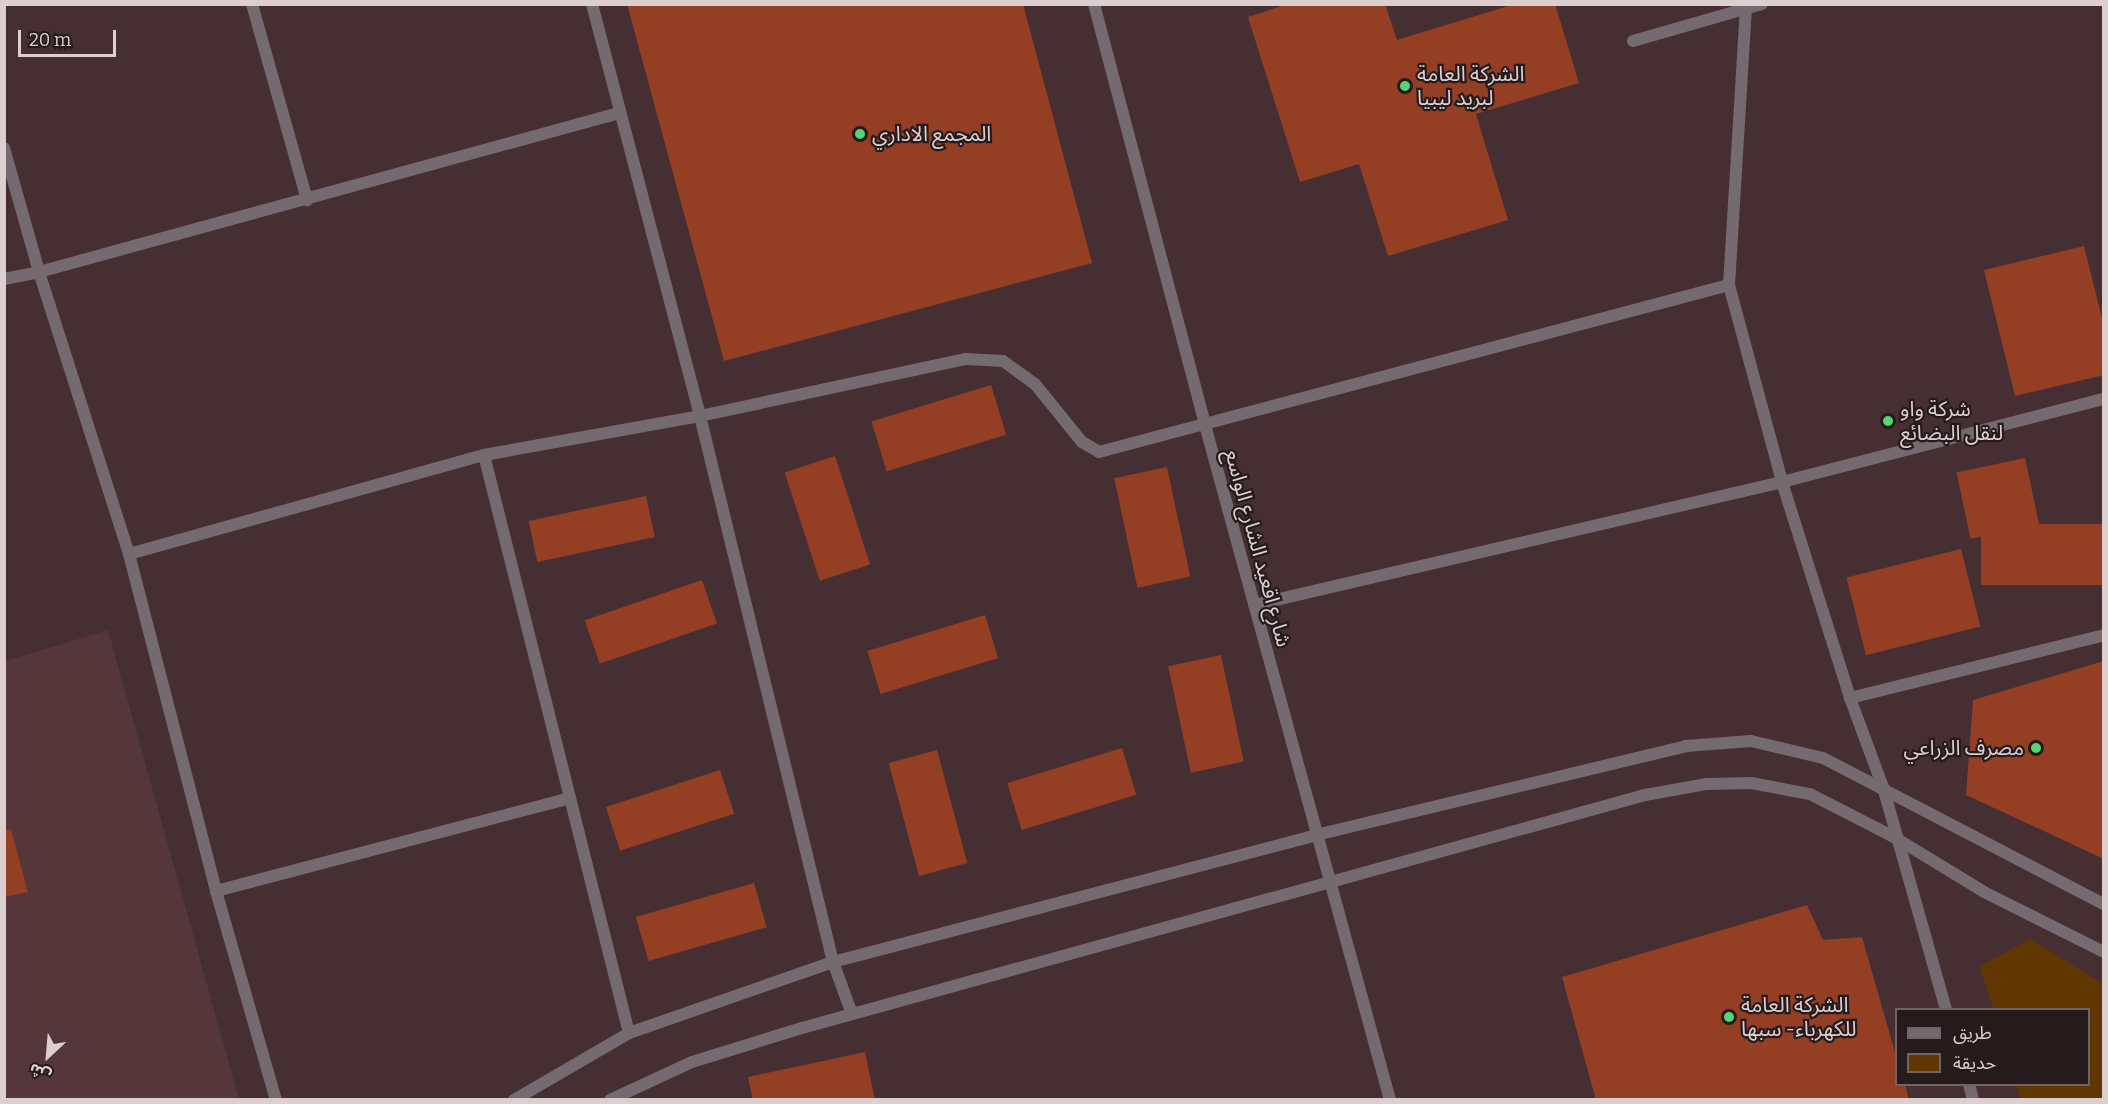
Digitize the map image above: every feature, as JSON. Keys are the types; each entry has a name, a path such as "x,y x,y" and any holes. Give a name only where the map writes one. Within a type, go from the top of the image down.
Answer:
{"street":[{"path":"252,4 307,200"},
{"path":"592,4 700,416 833,962 852,1014"},
{"name":"شارع اقعيد الشارع الواسع","path":"1094,4 1205,425 1390,1100"},
{"path":"1633,41 1762,4"},
{"path":"1746,9 1729,285 1782,482 1850,698 1883,787 1894,837 1945,1008"},
{"path":"4,279 39,272 307,200 619,112"},
{"path":"4,148 39,272 129,555 216,891 276,1100"},
{"path":"129,555 484,455 700,416 966,359 1003,361 1035,384 1082,442 1100,452 1729,285"},
{"path":"1254,605 1782,482 2103,399"},
{"path":"484,455 629,1033"},
{"path":"1850,698 2103,635"},
{"path":"514,1100 629,1033 833,962 1316,835 1686,746 1751,741 1823,758 1883,787 2103,904"},
{"path":"610,1100 692,1062 852,1014 1645,795 1707,784 1751,783 1810,794 1894,837 1984,892 2103,952"},
{"path":"216,891 570,798"}],"shaded area":[{"path":"108,630 239,1099 5,1100 5,661"}],"green space":[{"path":"2030,939 2103,984 2103,1099 2021,1099 2016,1086 2090,1086 2090,1008 1993,1008 1980,966"}],"building":[{"name":"المجمع الاداري","path":"627,4 1023,4 1092,263 724,361"},
{"path":"1288,4 1385,4 1397,40 1515,4 1555,4 1579,83 1476,114 1508,220 1388,256 1359,164 1300,182 1248,17"},
{"path":"2084,246 2104,326 2104,375 2015,396 1984,270"},
{"path":"991,385 1006,435 887,471 871,422"},
{"path":"835,456 870,564 820,581 785,472"},
{"path":"2025,458 2039,525 1971,539 1957,473"},
{"path":"1167,467 1190,577 1137,588 1114,478"},
{"path":"646,496 655,537 537,562 529,521"},
{"path":"1981,524 2104,524 2104,585 1981,585"},
{"path":"1961,549 1980,627 1866,655 1847,578"},
{"path":"702,580 717,623 600,664 585,620"},
{"path":"985,615 998,658 881,694 867,651"},
{"path":"1221,655 1244,762 1191,773 1168,666"},
{"name":"مصرف الزراعي","path":"2104,661 2104,859 1966,795 1973,700"},
{"path":"1122,748 1136,795 1022,830 1007,783"},
{"path":"937,750 967,863 919,876 889,763"},
{"path":"720,770 734,814 620,851 606,807"},
{"path":"11,829 28,892 4,897 4,831"},
{"path":"754,883 767,927 648,961 636,917"},
{"name":"الشركة العامة للكهرباء- سبها","path":"1807,905 1823,940 1862,937 1895,1052 1895,1086 1906,1086 1909,1100 1596,1100 1562,977"},
{"path":"865,1052 875,1100 753,1100 748,1077"}],"place":[{"name":"الشركة العامة لبريد ليبيا","path":"1405,86"},
{"name":"المجمع الاداري","path":"860,134"},
{"name":"شركة واو لنقل البضائع","path":"1888,421"},
{"name":"مصرف الزراعي","path":"2036,748"},
{"name":"الشركة العامة للكهرباء- سبها","path":"1729,1017"}]}
